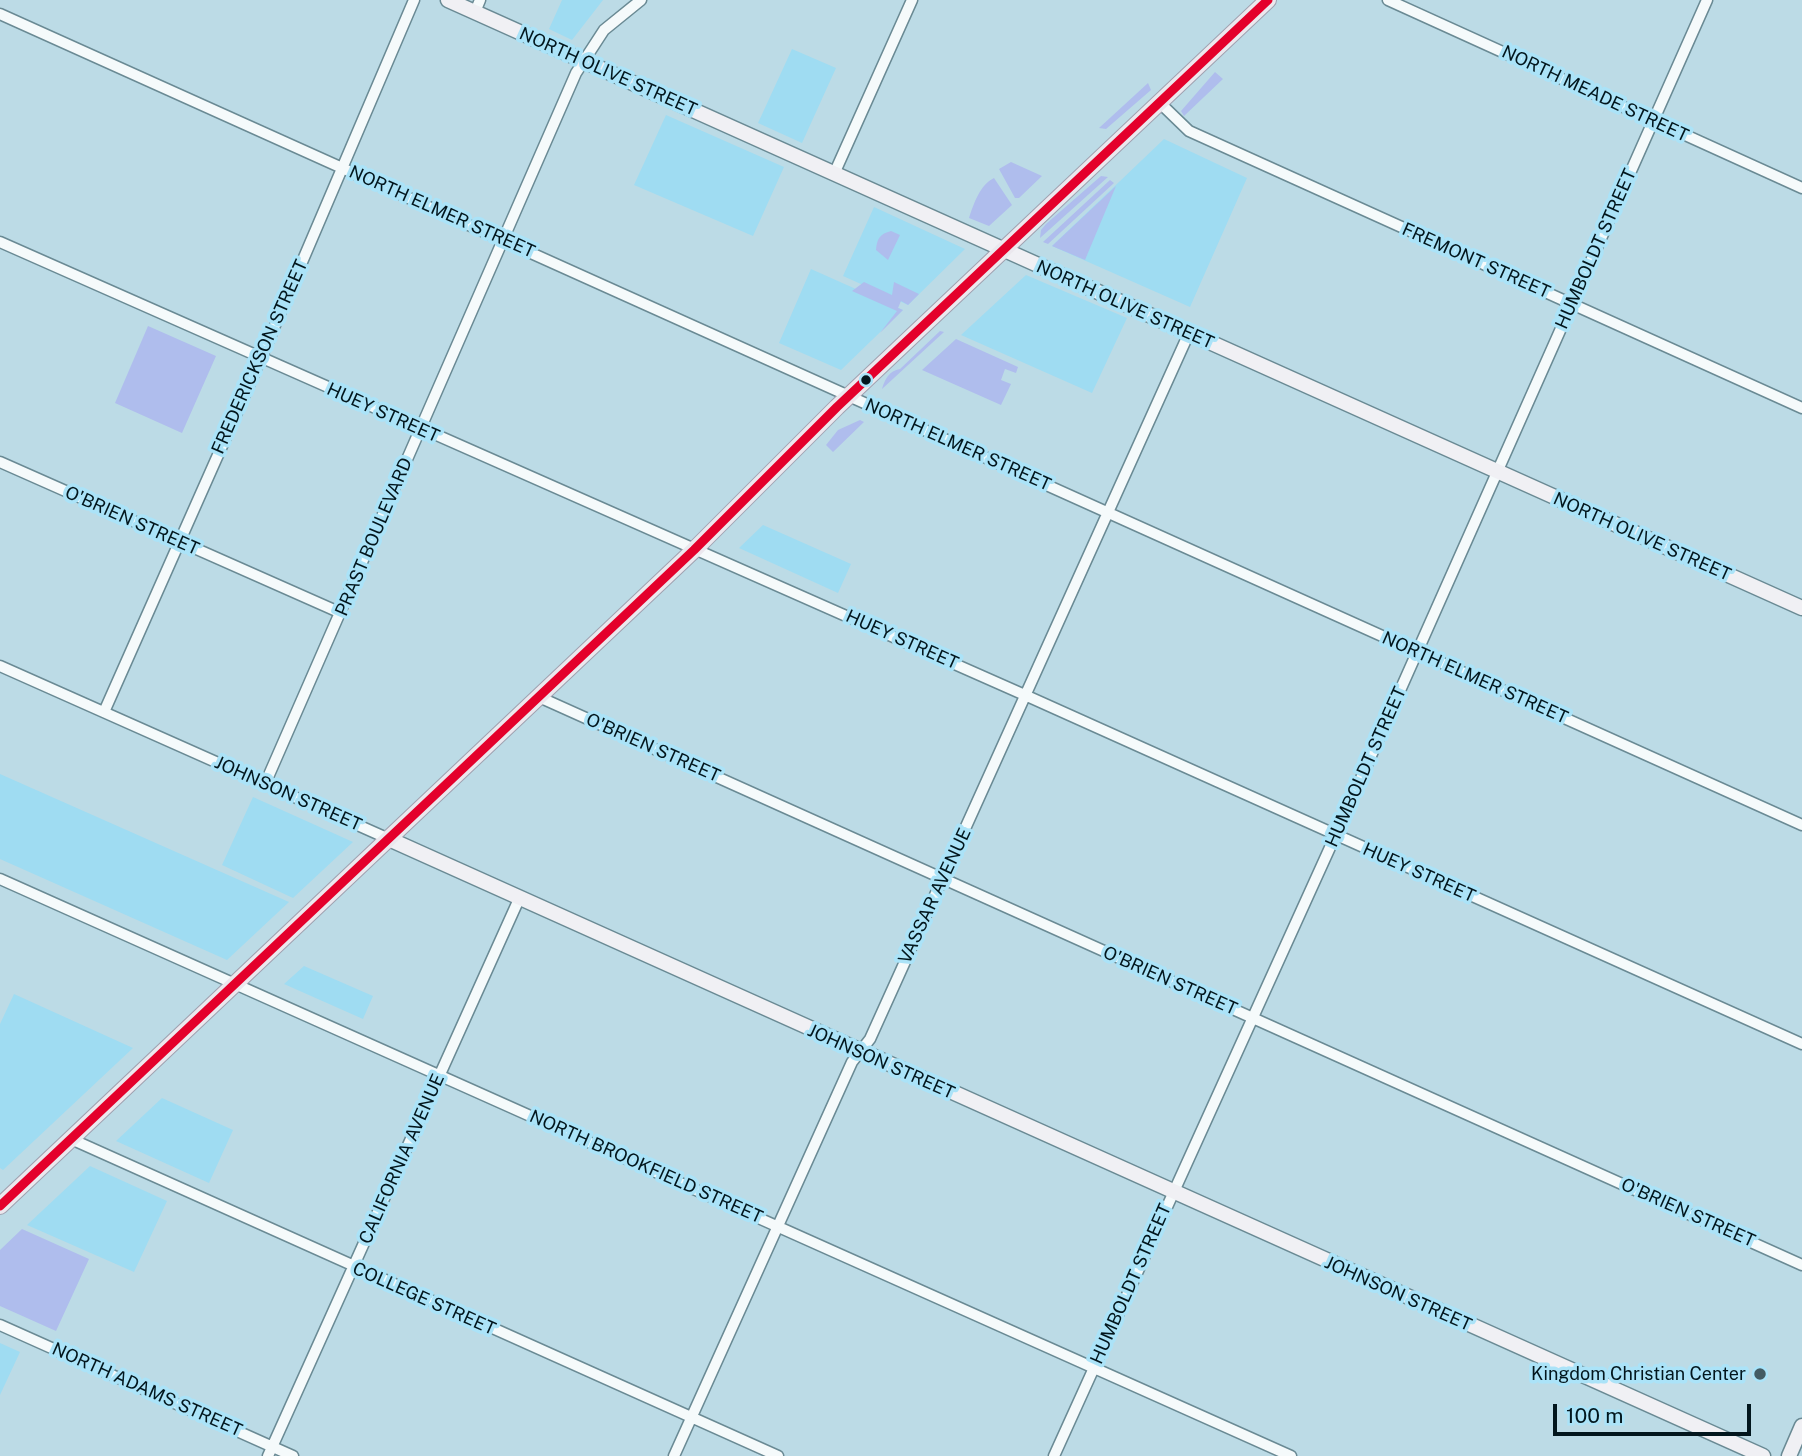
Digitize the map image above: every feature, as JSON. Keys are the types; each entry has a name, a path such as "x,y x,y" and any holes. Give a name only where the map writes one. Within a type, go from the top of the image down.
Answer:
{"main road":[{"path":"0,1206 6,1191 71,1139 236,984 694,550 849,396 1268,0"}],"street":[{"name":"FREDERICKSON STREET","path":"104,712 261,358 414,0"},
{"name":"NORTH OLIVE STREET","path":"448,0 477,6 583,61 1802,608"},
{"name":"PRAST BOULEVARD","path":"265,784 502,239 583,61 604,30 641,0"},
{"path":"834,174 912,0"},
{"path":"899,28 919,0"},
{"name":"NORTH MEADE STREET","path":"1388,0 1802,188"},
{"name":"HUMBOLDT STREET","path":"1054,1456 1336,835 1707,0"},
{"name":"NORTH ELMER STREET","path":"0,14 1802,825"},
{"name":"FREMONT STREET","path":"1159,102 1189,131 1802,408"},
{"name":"HUEY STREET","path":"0,242 420,430 1027,696 1802,1044"},
{"name":"VASSAR AVENUE","path":"674,1456 777,1226 859,1052 870,1039 1189,333"},
{"name":"O'BRIEN STREET","path":"0,462 341,613"},
{"name":"JOHNSON STREET","path":"0,666 1763,1456"},
{"name":"O'BRIEN STREET","path":"539,696 1802,1265"},
{"name":"NORTH BROOKFIELD STREET","path":"0,879 1291,1456"},
{"name":"CALIFORNIA AVENUE","path":"270,1451 519,900"},
{"name":"COLLEGE STREET","path":"71,1139 778,1456"},
{"name":"NORTH ADAMS STREET","path":"0,1325 270,1451 293,1456"},
{"path":"1789,1456 1802,1426"}],"shaded area":[{"path":"562,0 603,0 572,40 549,29"},
{"path":"792,49 836,68 802,143 758,123"},
{"path":"1215,72 1223,79 1184,116 1181,111"},
{"path":"1148,83 1151,90 1106,129 1099,128"},
{"path":"666,115 784,167 753,236 634,185"},
{"path":"1164,139 1247,178 1190,307 1052,246"},
{"path":"1011,162 1042,176 1019,198 1015,198 999,169"},
{"path":"1101,176 1108,177 1040,238 1041,230 1046,224"},
{"path":"994,178 1012,205 989,226 969,218 981,190"},
{"path":"1110,180 1114,183 1048,244 1043,242"},
{"path":"1116,186 1085,260 1052,246"},
{"path":"874,207 965,249 908,305 843,276"},
{"path":"891,231 900,235 888,260 876,250 880,237"},
{"path":"811,269 903,310 841,370 779,343"},
{"path":"1026,275 1127,318 1092,393 961,335"},
{"path":"864,282 892,295 894,282 919,294 908,305 901,301 898,308 903,310 880,333 897,311 852,291"},
{"path":"148,326 216,356 182,433 115,403"},
{"path":"940,331 944,332 882,389 890,374 900,369"},
{"path":"956,339 1018,367 1016,373 1005,369 1001,380 1011,384 1001,405 922,370"},
{"path":"860,420 864,422 833,452 826,445 838,430"},
{"path":"763,525 851,564 838,593 739,548"},
{"path":"0,774 289,902 227,960 0,859"},
{"path":"253,797 353,842 293,898 222,865"},
{"path":"304,966 373,996 363,1019 284,984"},
{"path":"14,994 133,1048 3,1170 0,1168 0,1024"},
{"path":"162,1098 233,1130 209,1183 116,1141"},
{"path":"90,1166 167,1201 134,1272 27,1225"},
{"path":"22,1229 89,1259 56,1331 0,1306 0,1250"},
{"path":"0,1343 20,1352 0,1395"}],"transit line":[{"path":"0,1206 694,550 837,407 1268,0"}],"place":[{"name":"Kingdom Christian Center","path":"1760,1374"}]}
